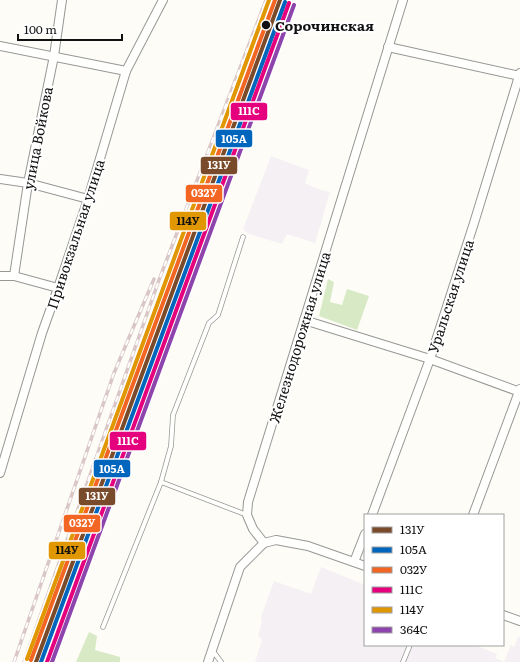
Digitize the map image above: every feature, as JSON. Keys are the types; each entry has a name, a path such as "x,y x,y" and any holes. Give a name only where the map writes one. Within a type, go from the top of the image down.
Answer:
{"street":[{"name":"улица Войкова","path":"14,276 28,183 54,56 62,0"},
{"name":"Привокзальная улица","path":"0,473 42,332 88,200 126,71 163,0"},
{"name":"Железнодорожная улица","path":"248,515 248,502 403,0"},
{"path":"0,46 126,71"},
{"path":"388,47 520,75"},
{"name":"Уральская улица","path":"372,514 430,359 520,75"},
{"path":"0,179 28,183 88,200"},
{"path":"0,276 14,276 58,288"},
{"path":"304,320 430,359 520,391 473,514"},
{"path":"248,515 253,529 264,543"},
{"path":"354,562 364,537"},
{"path":"208,662 240,567 264,543 276,540 308,546 364,566"},
{"path":"504,615 520,621"}],"lane":[{"path":"103,627 161,482 171,446 174,415 209,323 218,314 243,237"},
{"path":"161,482 248,515"},
{"path":"403,662 410,646"},
{"path":"211,650 221,662"}],"shaded area":[{"path":"271,156 309,170 305,183 318,189 330,192 315,243 287,234 282,244 249,234 243,229"},
{"path":"321,567 364,585 364,646 477,646 497,654 495,658 504,662 255,662 262,640 258,636 262,622 261,617 274,581 311,594"},
{"path":"518,637 520,637 520,662 504,662 511,645 514,647"}],"green space":[{"path":"328,279 334,282 330,302 342,305 347,289 369,296 357,330 319,316"},
{"path":"89,632 97,636 95,650 120,657 120,662 76,662"}],"railway":[{"path":"24,662 159,280 266,0"},
{"path":"14,662 114,373 154,279"}],"transit line":[{"name":"114У","path":"27,659 269,0"},
{"name":"032У","path":"31,660 275,0"},
{"name":"131У","path":"36,662 280,0"},
{"name":"105А","path":"41,662 285,2"},
{"name":"111С","path":"47,662 289,3"},
{"name":"364С","path":"52,662 294,5"}],"place":[{"name":"Сорочинская","path":"266,25"}]}
